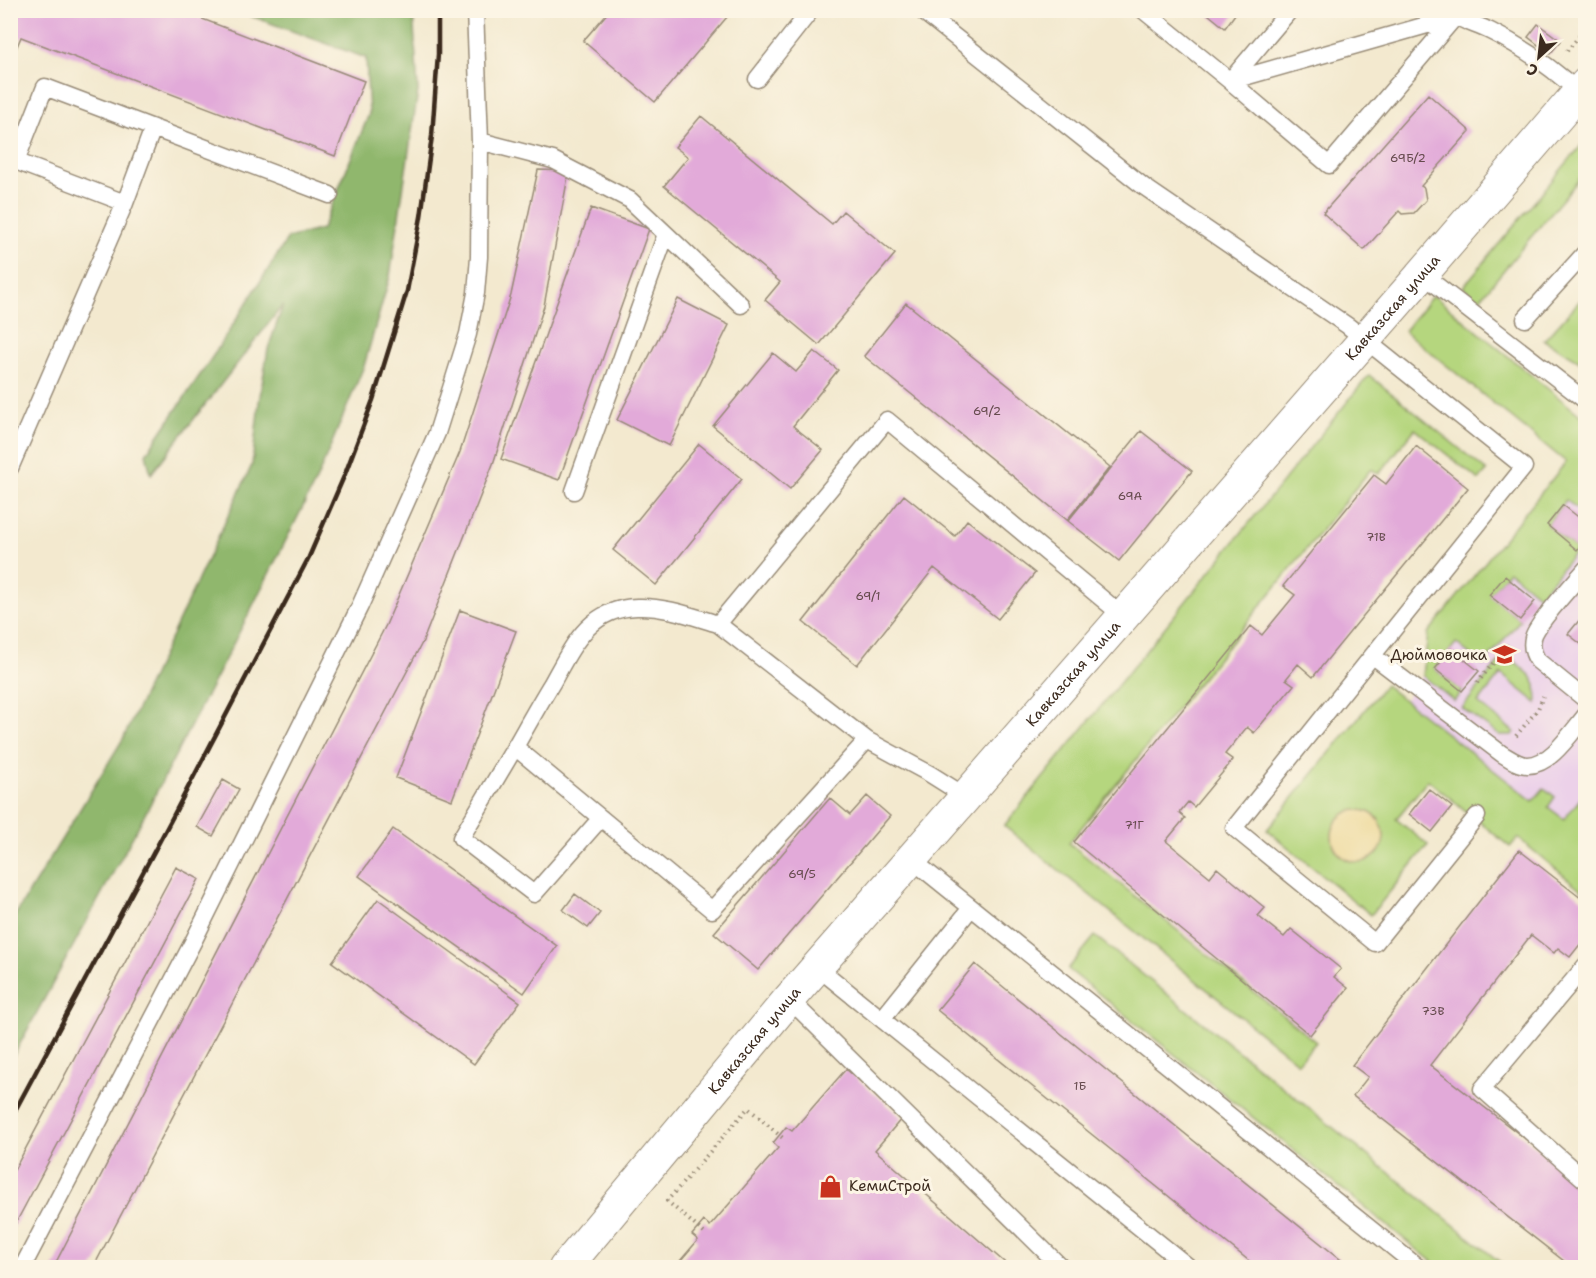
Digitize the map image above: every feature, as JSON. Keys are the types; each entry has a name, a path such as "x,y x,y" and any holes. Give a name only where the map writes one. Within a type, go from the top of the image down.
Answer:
{"street":[{"name":"Кавказская улица","path":"566,1268 789,999 1583,91"}],"lane":[{"path":"22,1268 193,942 360,606 437,433 468,334 476,293 479,258 480,141 474,10"},
{"path":"757,79 811,10"},
{"path":"921,10 1143,186 1364,339 1524,467 1234,828 1375,943 1477,816"},
{"path":"1143,10 1329,165 1451,14"},
{"path":"1230,81 1290,10"},
{"path":"1230,81 1451,14 1523,49 1583,91"},
{"path":"124,203 14,160 45,87 330,195"},
{"path":"10,468 124,203 153,128"},
{"path":"480,141 553,160 630,200 741,304"},
{"path":"574,491 666,234"},
{"path":"1525,319 1586,252"},
{"path":"1422,274 1586,401"},
{"path":"718,624 887,420 1123,616"},
{"path":"1586,569 1535,632 1532,647 1538,661 1586,699"},
{"path":"601,818 534,894 461,838 577,639 593,623 612,611 635,606 663,608 718,624 867,740 965,796"},
{"path":"1373,656 1502,754 1527,765 1542,762 1553,754 1586,715"},
{"path":"515,747 712,910 867,740"},
{"path":"911,859 1419,1268"},
{"path":"882,1019 971,908"},
{"path":"1586,965 1482,1089 1586,1181"},
{"path":"817,967 1190,1268"},
{"path":"789,999 1062,1268"}],"path":[{"path":"1552,69 1586,28"},
{"path":"1506,647 1513,653"},
{"path":"1502,754 1538,708 1543,696 1542,689"},
{"path":"704,1233 667,1201 726,1133 748,1108 785,1140"}],"shaded area":[{"name":"Дюймовочка","path":"1585,438 1585,842 1404,701 1423,676 1428,633"}],"green space":[{"path":"237,11 413,11 418,91 390,276 364,366 316,481 143,818 11,1060 11,922 123,739 252,465 268,349 283,305 151,474 146,454 215,353 288,238 322,229 369,114 366,58"},
{"path":"1585,141 1585,172 1479,300 1463,287"},
{"path":"1433,295 1585,419 1585,516 1566,500 1547,525 1577,550 1539,596 1509,571 1490,595 1520,620 1483,665 1456,643 1435,669 1462,691 1454,701 1423,676 1428,633 1566,462 1404,331"},
{"path":"1585,295 1585,364 1544,340"},
{"path":"1369,375 1487,471 1479,480 1415,429 1379,474 1371,469 1069,843 1316,1042 1298,1063 1004,826"},
{"path":"1506,653 1531,676 1536,685 1537,703 1501,674 1478,703 1514,732 1512,735 1499,735 1462,708"},
{"path":"1385,685 1533,801 1544,788 1555,797 1548,807 1564,819 1585,793 1585,893 1518,838 1510,847 1428,780 1396,819 1428,845 1371,915 1267,830","holes":["1354,811 1367,811 1378,818 1333,843 1333,832 1337,822 1344,815"]},
{"path":"1095,936 1506,1267 1439,1267 1068,969"}],"sand":[{"path":"1353,810 1363,810 1377,817 1384,836 1377,855 1363,862 1353,862 1343,858 1336,851 1332,841 1332,831 1336,821 1343,814"}],"building":[{"path":"10,10 179,10 364,81 335,156 21,37 10,63"},
{"path":"610,10 733,10 655,102 583,41"},
{"path":"1203,10 1238,10 1225,28"},
{"path":"1538,24 1561,41 1550,54 1528,37"},
{"path":"1428,94 1470,131 1421,186 1424,188 1426,200 1414,213 1402,214 1399,211 1364,250 1323,213"},
{"path":"701,116 832,224 843,211 895,254 819,345 765,300 780,282 664,186 688,157 675,147"},
{"path":"538,170 569,171 544,306 493,464 423,641 93,1268 53,1268 386,625 460,452 511,295"},
{"path":"591,208 649,229 559,480 501,459"},
{"path":"678,299 729,325 669,446 617,420"},
{"path":"906,303 1110,467 1067,520 864,356"},
{"path":"814,351 838,370 793,426 823,450 790,489 713,426 773,353 796,372"},
{"path":"1141,431 1192,471 1119,561 1068,521"},
{"path":"699,444 742,479 656,585 613,550"},
{"path":"1416,446 1468,488 1313,677 1298,664 1286,679 1294,685 1254,733 1247,727 1225,754 1233,760 1194,807 1188,802 1179,813 1185,818 1166,841 1210,877 1217,868 1265,908 1258,916 1284,937 1291,929 1341,969 1334,977 1348,988 1310,1035 1074,842 1251,626 1262,635 1295,595 1283,586 1374,475 1386,484"},
{"path":"904,495 955,536 967,520 1035,573 998,619 934,568 857,665 803,622"},
{"path":"1563,505 1586,523 1586,539 1577,550 1547,525"},
{"path":"1505,576 1535,601 1520,620 1489,595"},
{"path":"460,610 516,631 452,800 396,778"},
{"path":"1586,612 1586,648 1568,634"},
{"path":"1451,649 1479,671 1462,691 1435,669"},
{"path":"223,780 239,789 213,836 197,827"},
{"path":"1429,789 1452,807 1432,832 1409,814"},
{"path":"867,796 890,816 758,970 714,933 830,798 850,815"},
{"path":"393,829 557,946 524,993 359,876"},
{"path":"1519,850 1586,902 1586,937 1570,957 1558,948 1554,953 1531,935 1430,1065 1586,1186 1586,1268 1573,1268 1353,1096 1368,1077 1352,1065"},
{"path":"176,867 199,879 10,1234 10,1178"},
{"path":"575,894 600,913 588,928 563,910"},
{"path":"378,899 520,1002 474,1064 332,962"},
{"path":"975,964 1351,1268 1258,1268 937,1010"},
{"name":"КемиСтрой","path":"846,1069 902,1118 875,1150 1011,1268 674,1268 698,1240 692,1235 704,1221 710,1226 778,1148 773,1143 786,1127 792,1131"}],"railway":[{"path":"10,1120 309,557 345,474 373,400 407,291 421,217 432,136 438,54 438,10"}],"place":[{"name":"Дюймовочка","path":"1505,655"},
{"name":"КемиСтрой","path":"831,1186"}]}
